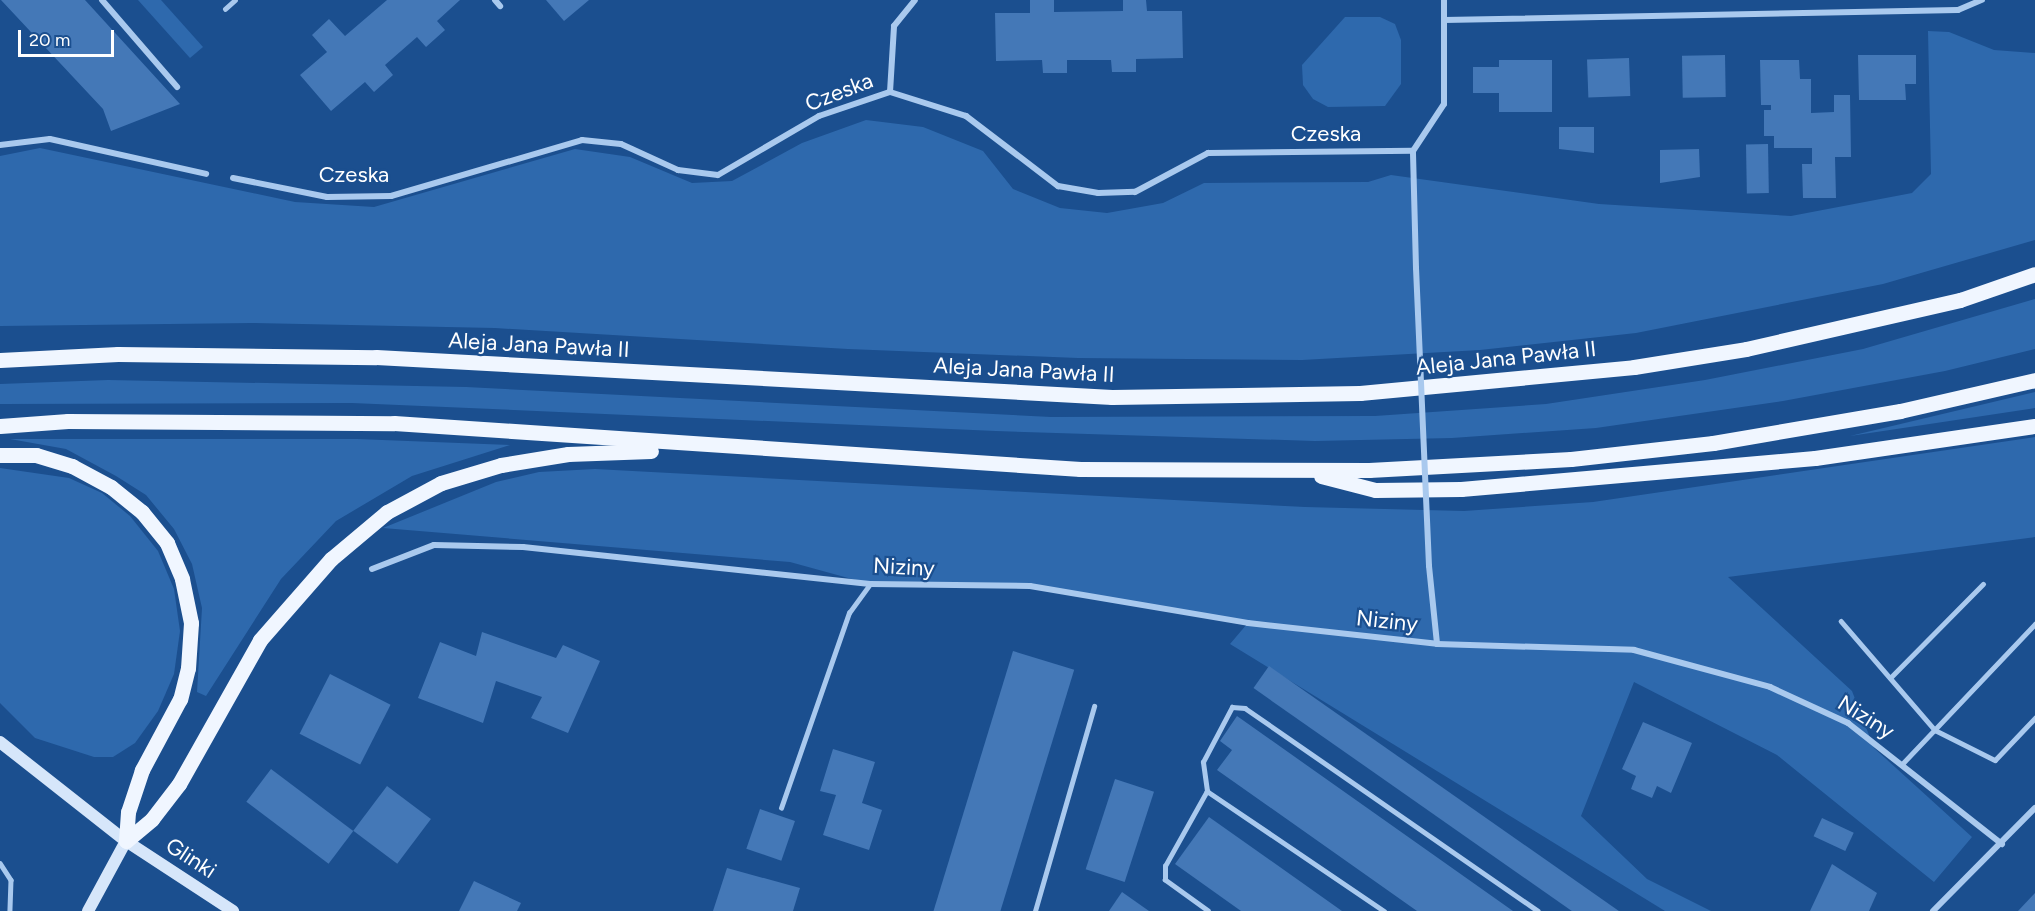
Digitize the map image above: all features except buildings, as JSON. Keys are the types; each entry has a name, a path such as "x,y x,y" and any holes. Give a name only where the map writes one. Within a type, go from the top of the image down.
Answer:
{"main road":[{"name":"Aleja Jana Pawła II","path":"0,360 118,354 376,357 1112,397 1360,393 1634,368 1746,349 1960,300 2035,274"},
{"path":"0,426 68,421 394,423 721,448 1080,469 1298,470 1571,459 1713,443 1900,411 2035,380"},
{"path":"1298,470 1376,490 1461,489 1815,458 2035,426"},
{"path":"126,841 152,819 179,784 260,640 331,559 387,512 441,483 501,465 568,454 721,448"},
{"path":"0,455 45,458 72,466 111,488 142,512 167,543 182,579 191,623 188,668 180,699 142,770 128,812 126,841"}],"street":[{"path":"102,0 177,87"},
{"path":"495,0 500,6"},
{"path":"890,92 894,26 915,0"},
{"path":"1413,151 1443,104 1444,0"},
{"path":"1444,20 1958,10 1982,0"},
{"name":"Czeska","path":"233,178 327,197 391,196 582,140 621,144 678,171 718,175 819,116 890,92 966,116 1058,186 1098,193 1135,192 1208,153 1413,151"},
{"path":"0,145 50,139 206,174"},
{"name":"Niziny","path":"1413,151 1428,566 1437,644"},
{"name":"Niziny","path":"372,569 434,545 523,547 870,584 1030,586 1248,623 1437,644 1634,650 1770,687 1848,723 1903,763 2002,844"},
{"name":"Glinki","path":"0,742 126,841 233,911"},
{"path":"1933,911 2002,844 2035,808"},
{"path":"88,911 126,841"}],"lane":[{"path":"225,9 235,0"},
{"path":"781,808 849,613 870,584"},
{"path":"1890,678 1983,584"},
{"path":"1841,621 1935,730 1995,760 2035,718"},
{"path":"1903,763 2035,624"},
{"path":"1035,911 1094,706"},
{"path":"1208,911 1165,880 1165,866 1207,791 1203,762 1232,707 1245,708 1538,911"},
{"path":"1207,791 1384,911"},
{"path":"0,863 11,880 10,911"}],"shaded area":[{"path":"138,0 161,0 203,47 190,58"},
{"path":"1345,17 1380,17 1395,24 1401,40 1401,84 1385,106 1328,107 1313,99 1303,85 1302,65"},
{"path":"1928,31 1949,32 1994,50 2035,53 2035,240 1883,284 1636,333 1480,350 1302,360 1078,358 848,349 495,328 252,323 0,326 0,156 40,148 295,202 374,207 575,149 630,157 692,183 732,181 802,143 866,120 923,127 983,151 1013,189 1060,208 1107,213 1163,203 1204,183 1368,182 1391,175 1599,204 1791,216 1912,193 1931,174"},
{"path":"2035,299 2035,349 1945,371 1783,401 1596,428 1452,438 1315,441 996,431 352,403 0,404 0,384 108,380 466,387 1051,417 1375,416 1546,404 1705,380 1863,349"},
{"path":"2035,392 2035,408 1850,436"},
{"path":"2035,437 2035,537 1728,577 1852,691 1874,748 1972,837 1934,882 1777,755 1634,682 1581,816 1647,879 1711,911 1665,911 1230,644 1247,624 1030,586 870,584 790,562 383,528 496,482 539,472 595,469 1305,507 1464,511 1593,502"},
{"path":"10,439 357,439 510,445 412,476 336,521 281,579 206,696 197,692 202,608 192,564 174,529 146,495 116,476 66,449"},
{"path":"0,468 69,478 102,493 130,516 158,551 174,589 180,631 174,674 158,711 135,743 113,757 94,757 35,738 0,703"}]}
